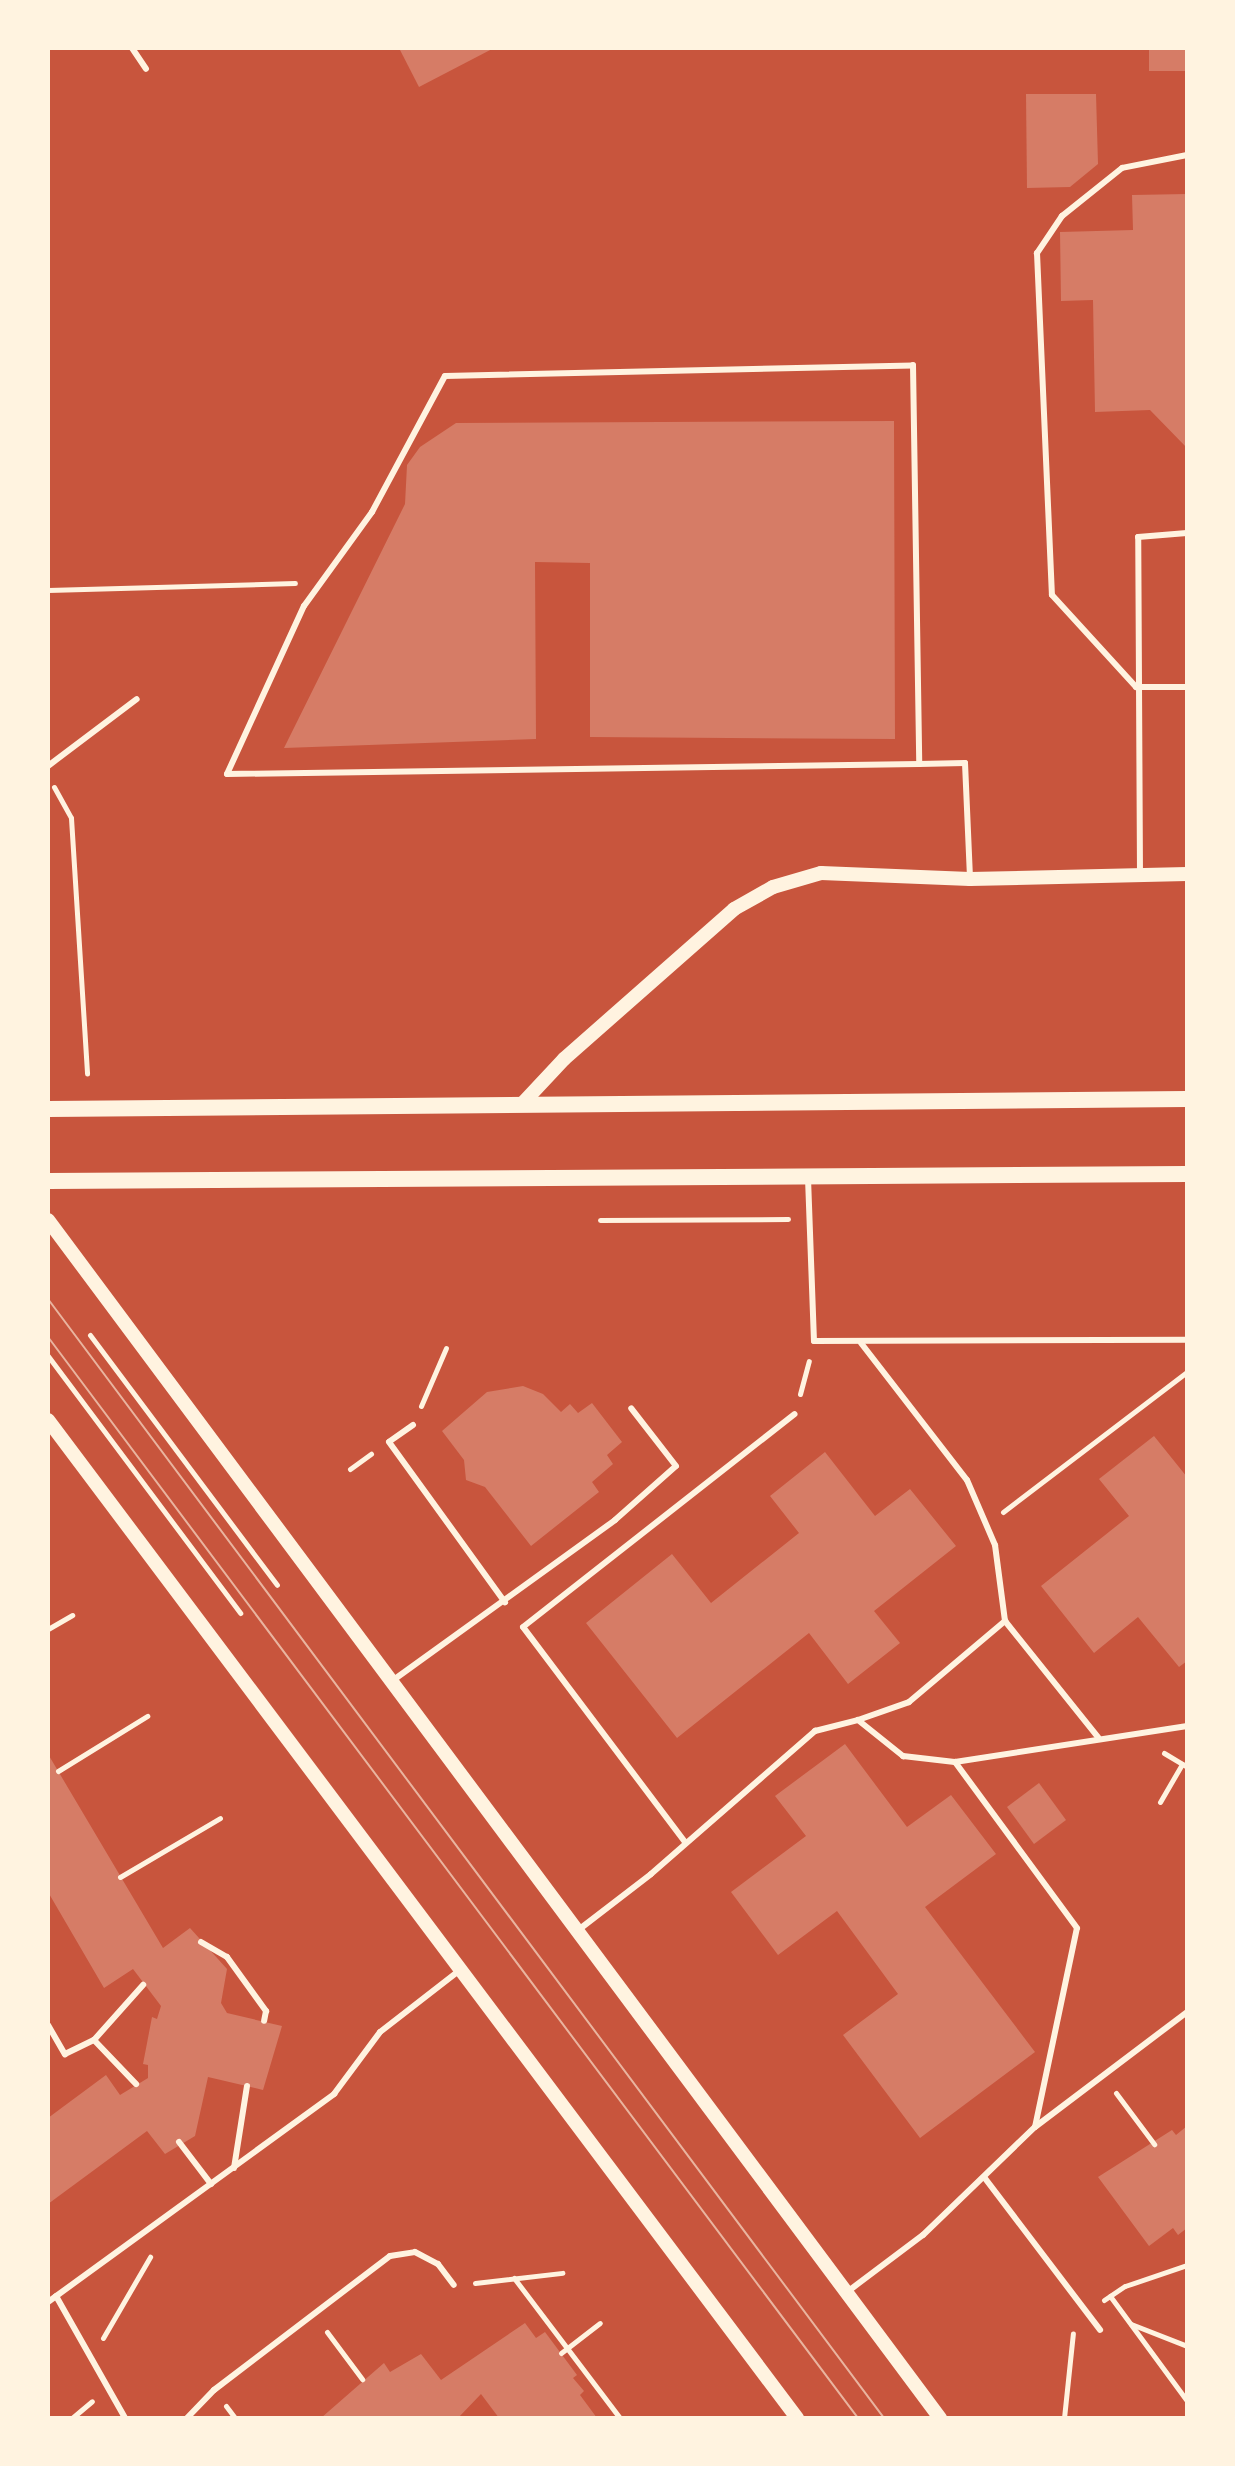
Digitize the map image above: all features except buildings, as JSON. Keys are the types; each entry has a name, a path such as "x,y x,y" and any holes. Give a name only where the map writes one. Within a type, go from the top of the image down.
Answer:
{"main road":[{"path":"48,1109 1187,1099"},
{"path":"48,1181 1187,1174"}],"street":[{"path":"521,1105 564,1059 734,909 773,887 821,873 970,879 1187,874"},
{"path":"48,1220 940,2418"},
{"path":"48,1420 797,2418"}],"lane":[{"path":"132,48 146,69"},
{"path":"1187,155 1122,168 1062,216 1037,253 1052,595 1136,687 1187,687"},
{"path":"919,764 913,365 445,376 372,512 304,606 227,774 919,764 965,763 970,879"},
{"path":"1140,875 1143,806 1136,687 1138,537 1187,533"},
{"path":"48,766 137,699"},
{"path":"808,1178 814,1341 1187,1340"},
{"path":"861,1343 967,1480 995,1545 1005,1621 1098,1737"},
{"path":"390,1683 505,1602 676,1466 631,1408"},
{"path":"685,1842 523,1627 795,1414"},
{"path":"413,1425 389,1442 505,1602"},
{"path":"576,1932 815,1731 909,1702 1005,1621"},
{"path":"858,1720 903,1756 955,1762 1098,1737 1187,1726"},
{"path":"955,1762 1077,1928 1035,2127"},
{"path":"201,1942 227,1957 266,2011 264,2021"},
{"path":"48,2302 334,2094 380,2032 462,1969"},
{"path":"48,2025 65,2054 94,2040 143,1985"},
{"path":"846,2292 923,2235 1035,2127 1187,2012"},
{"path":"94,2040 136,2084"},
{"path":"234,2168 247,2086"},
{"path":"179,2142 211,2184"},
{"path":"984,2177 1100,2330"},
{"path":"187,2418 214,2390 390,2256 415,2252 438,2264 454,2285"},
{"path":"56,2296 125,2418"}],"path":[{"path":"48,590 301,583"},
{"path":"48,777 71,818 87,1073"},
{"path":"600,1220 809,1219"},
{"path":"90,1335 277,1585"},
{"path":"795,1414 814,1341"},
{"path":"416,1417 446,1348"},
{"path":"48,1356 240,1613"},
{"path":"986,1525 1187,1372"},
{"path":"48,1629 72,1615"},
{"path":"58,1771 147,1716"},
{"path":"1160,1802 1182,1764"},
{"path":"120,1877 220,1818"},
{"path":"1102,2075 1154,2144"},
{"path":"92,2359 154,2250 164,2218"},
{"path":"1086,2312 1110,2296 1187,2265"},
{"path":"454,2285 562,2273"},
{"path":"514,2278 620,2418"},
{"path":"1110,2296 1187,2401"},
{"path":"313,2315 362,2379"},
{"path":"561,2353 600,2323"},
{"path":"1064,2418 1073,2333 1079,2324"},
{"path":"1130,2324 1187,2346"}],"tram line":[{"path":"48,1299 884,2418"},
{"path":"48,1337 858,2418"}]}
